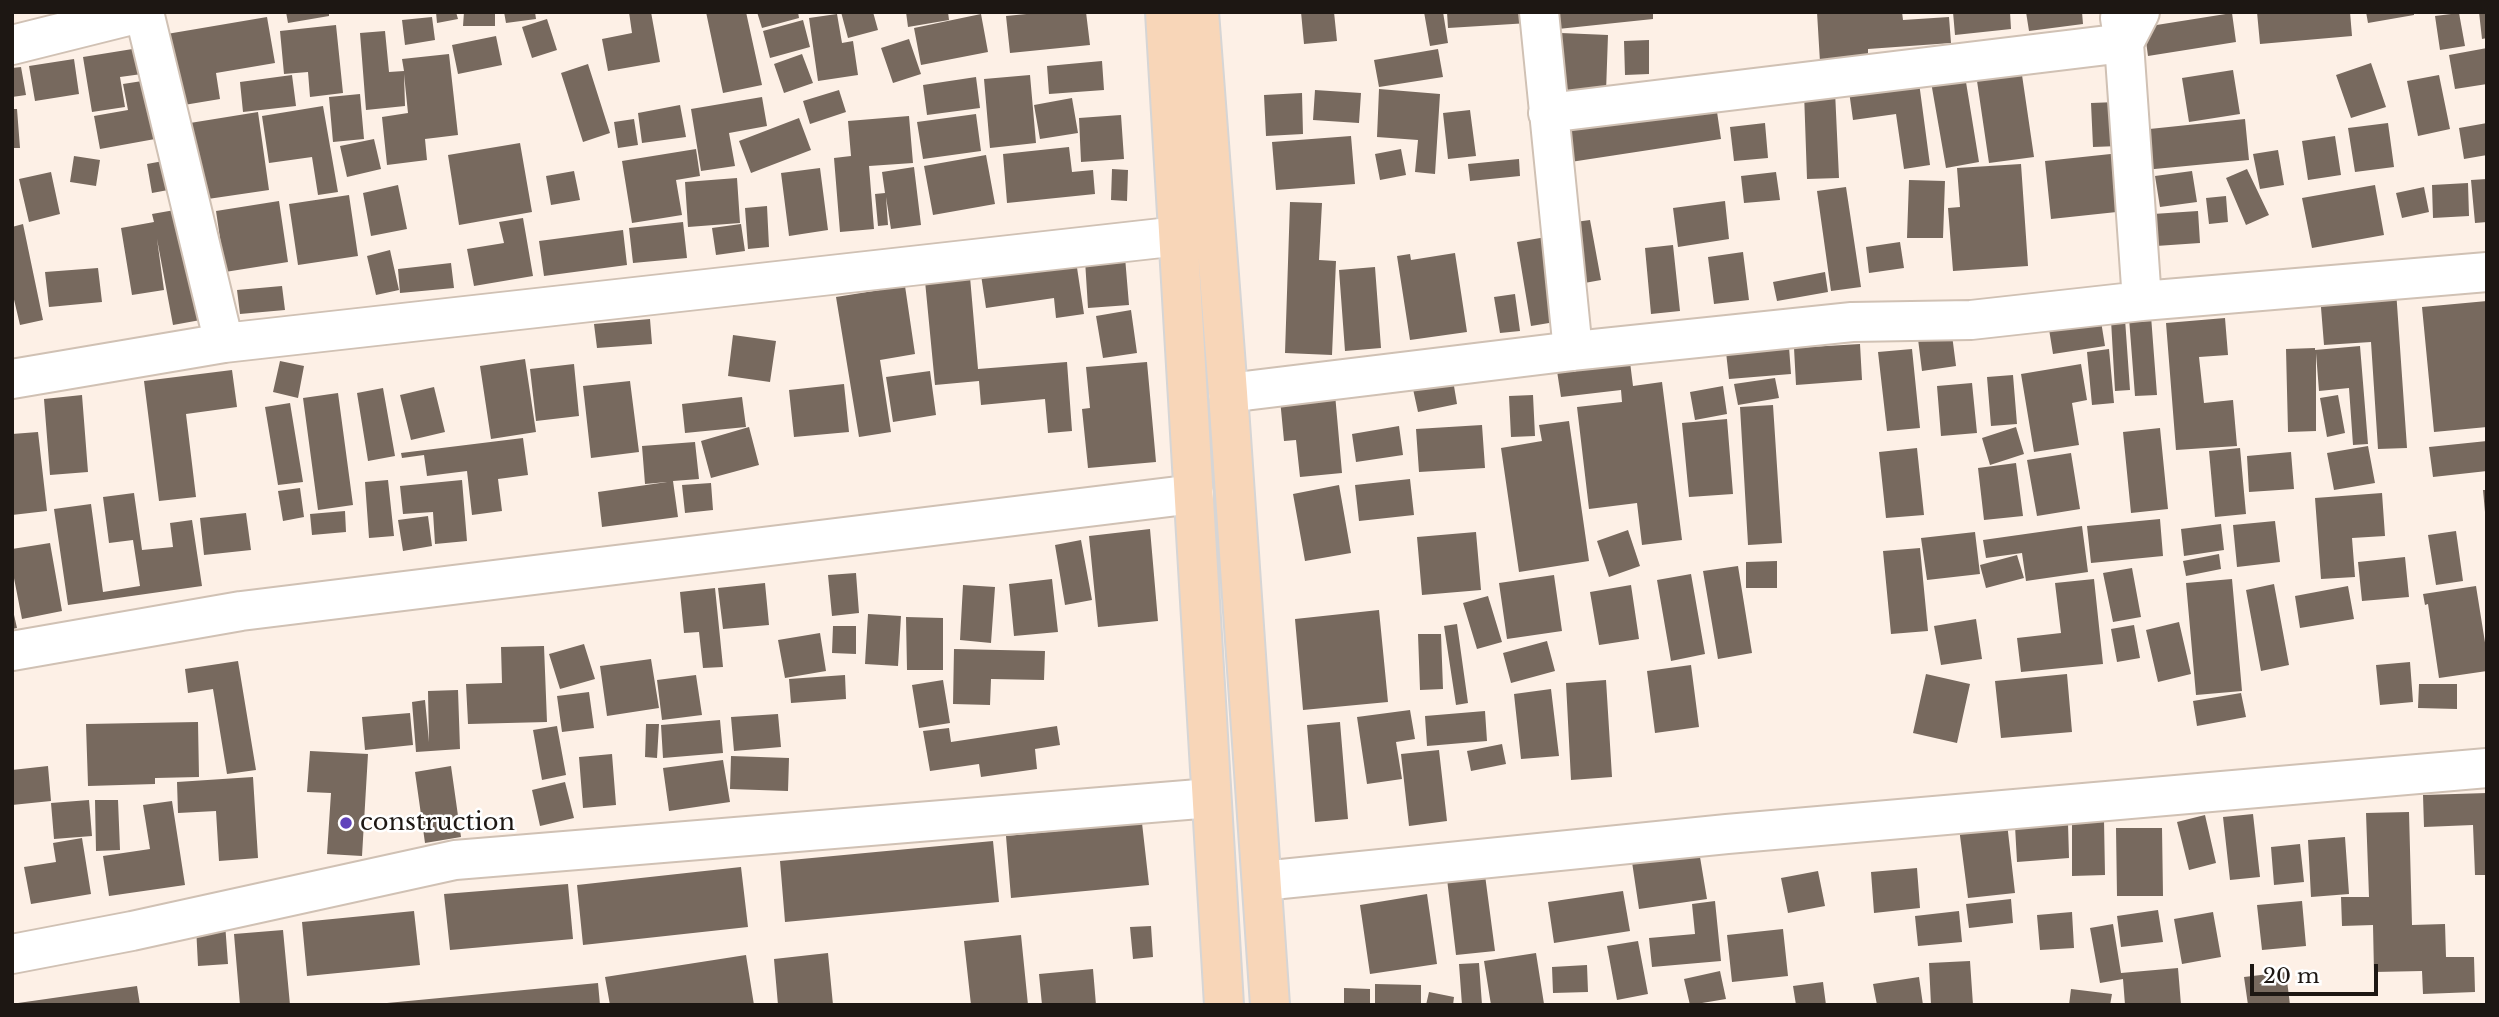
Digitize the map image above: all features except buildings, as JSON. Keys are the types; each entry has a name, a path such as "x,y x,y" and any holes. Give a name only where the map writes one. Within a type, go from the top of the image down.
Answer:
{"main road":[{"path":"1165,12 1224,1005"},
{"path":"1199,12 1270,1005"}],"street":[{"path":"12,45 144,12 224,343"},
{"path":"1539,12 1573,351"},
{"path":"1548,113 2128,23 2142,301"},
{"path":"12,379 224,343 1179,236"},
{"path":"1228,393 1573,351 1852,322 1971,320 2142,301 2487,272"},
{"path":"12,651 241,611 1194,494"},
{"path":"1262,881 1727,834 2487,768"},
{"path":"12,954 132,931 455,860 1211,798"}],"place":[{"name":"construction","path":"346,823"}]}
